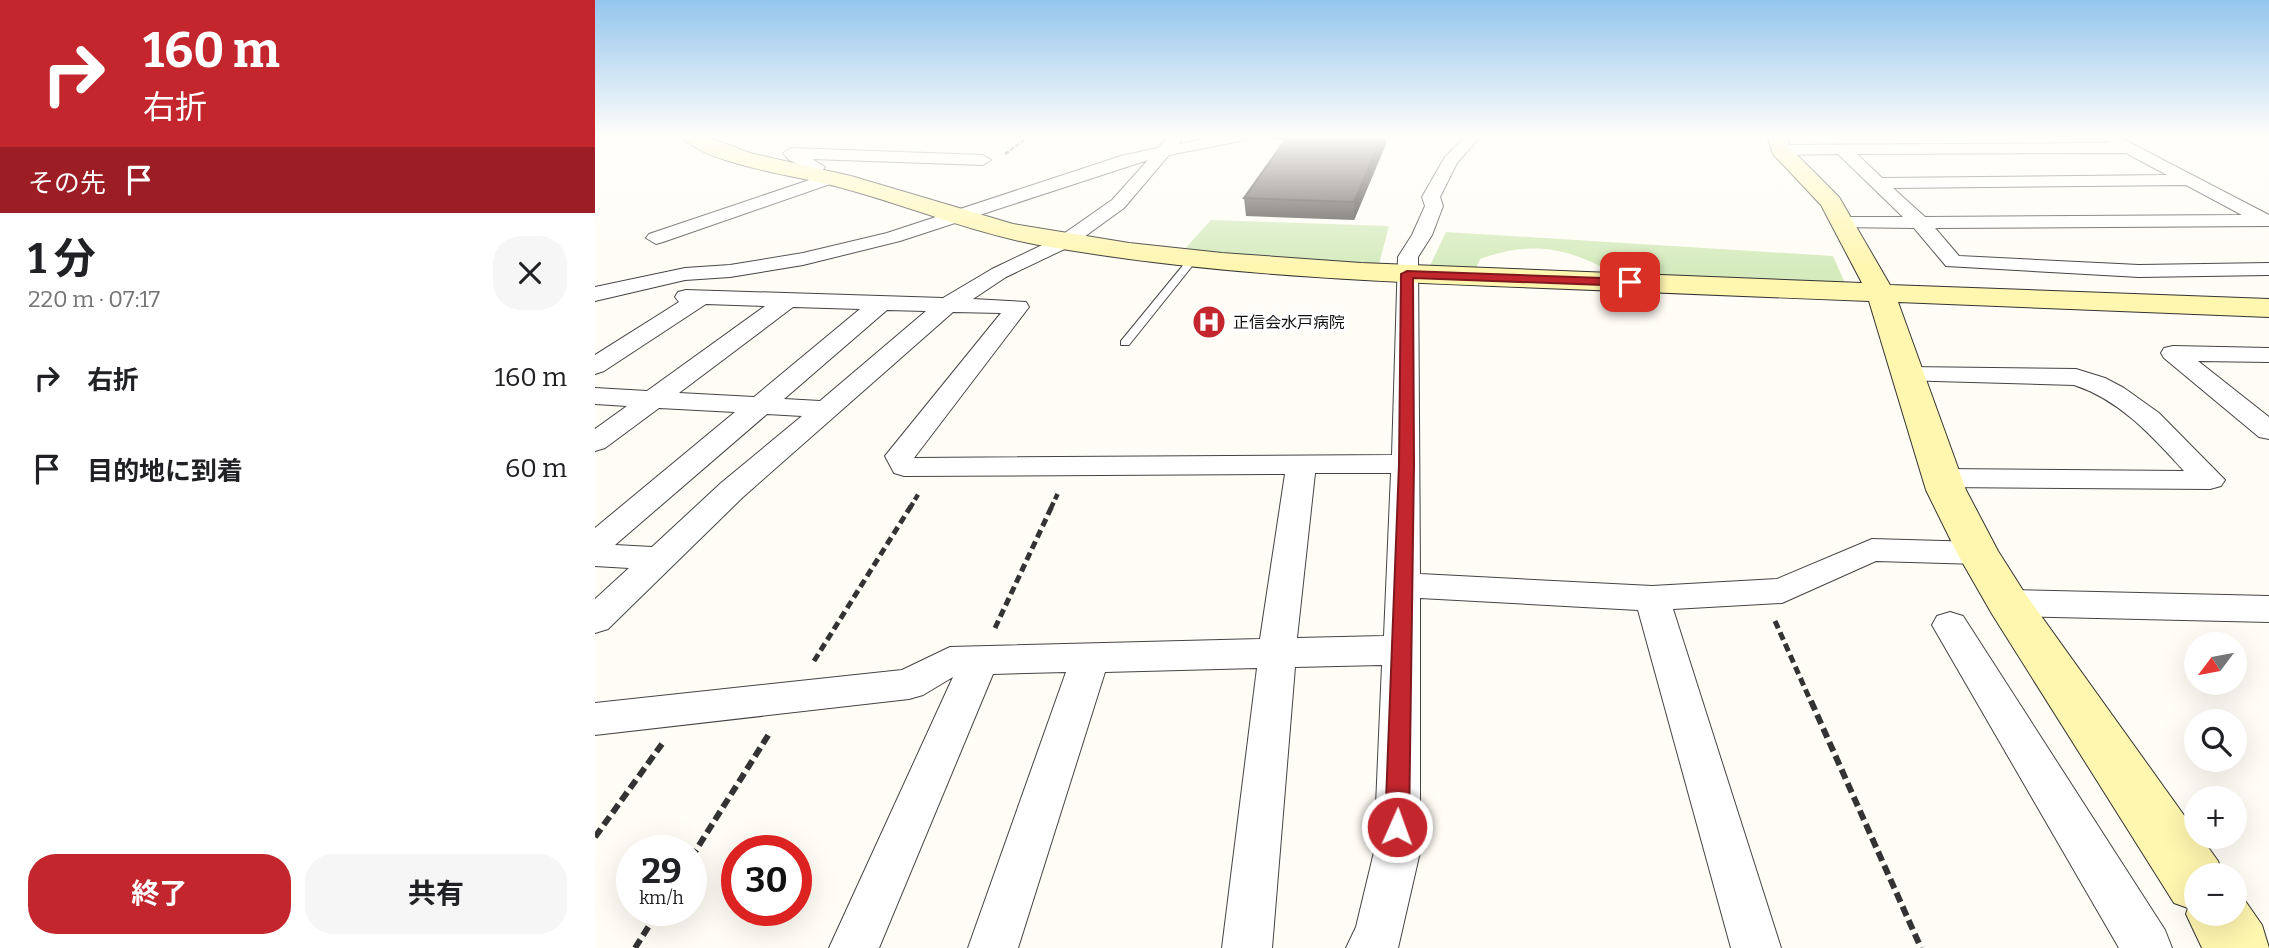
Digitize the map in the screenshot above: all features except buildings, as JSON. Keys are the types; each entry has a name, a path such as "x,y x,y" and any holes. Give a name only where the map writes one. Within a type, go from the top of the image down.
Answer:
{"street":[{"path":"656,238 806,180"},
{"path":"838,180 1035,236 1192,260 1407,274 2269,308"},
{"path":"595,294 685,274 730,271 803,258 893,237 1062,180"},
{"path":"595,620 732,490 946,306 999,273 1066,241 1118,204 1139,180"},
{"path":"1371,948 1378,937 1397,852 1403,650 1408,257 1422,235 1434,206 1431,197 1441,180"},
{"path":"1812,180 1831,202 1844,223 1880,292 1942,478 1978,553 2008,603 2184,864"},
{"path":"1875,180 1920,223 1953,262 2139,271 2269,269"},
{"path":"1878,183 2165,180"},
{"path":"2190,180 2267,222"},
{"path":"1844,223 2267,222"},
{"path":"595,366 694,297 1018,307 899,456 904,467 1406,464"},
{"path":"595,442 788,300"},
{"path":"595,545 880,304"},
{"path":"2269,355 2173,353 2269,430"},
{"path":"1908,375 2077,377 2098,382 2122,394 2210,480 1942,478"},
{"path":"595,396 827,409"},
{"path":"1247,948 1277,653 1301,464"},
{"path":"1404,585 1651,598 1782,591 1872,550 1978,553"},
{"path":"595,555 659,559"},
{"path":"1651,598 1756,948"},
{"path":"2008,603 2266,612"},
{"path":"1950,625 2147,948"},
{"path":"595,719 909,684 950,661 1403,650"},
{"path":"993,948 1090,658"},
{"path":"854,948 980,660"},
{"path":"2225,926 2239,948"}],"lane":[{"path":"1125,343 1192,260"}],"path":[{"path":"980,660 1071,466"},
{"path":"705,835 935,467"},
{"path":"1772,614 1921,948"},
{"path":"595,837 688,709"},
{"path":"635,948 649,926"}],"green space":[{"path":"1211,220 1389,226 1379,264 1182,252"},
{"path":"1446,232 1833,256 1845,283 1615,274 1566,253 1533,249 1499,253 1480,259 1475,271 1428,270"}],"place":[{"name":"正信会水戸病院","path":"1209,322"}],"route":[{"path":"1397,827 1403,650 1407,274 1630,282"}]}
